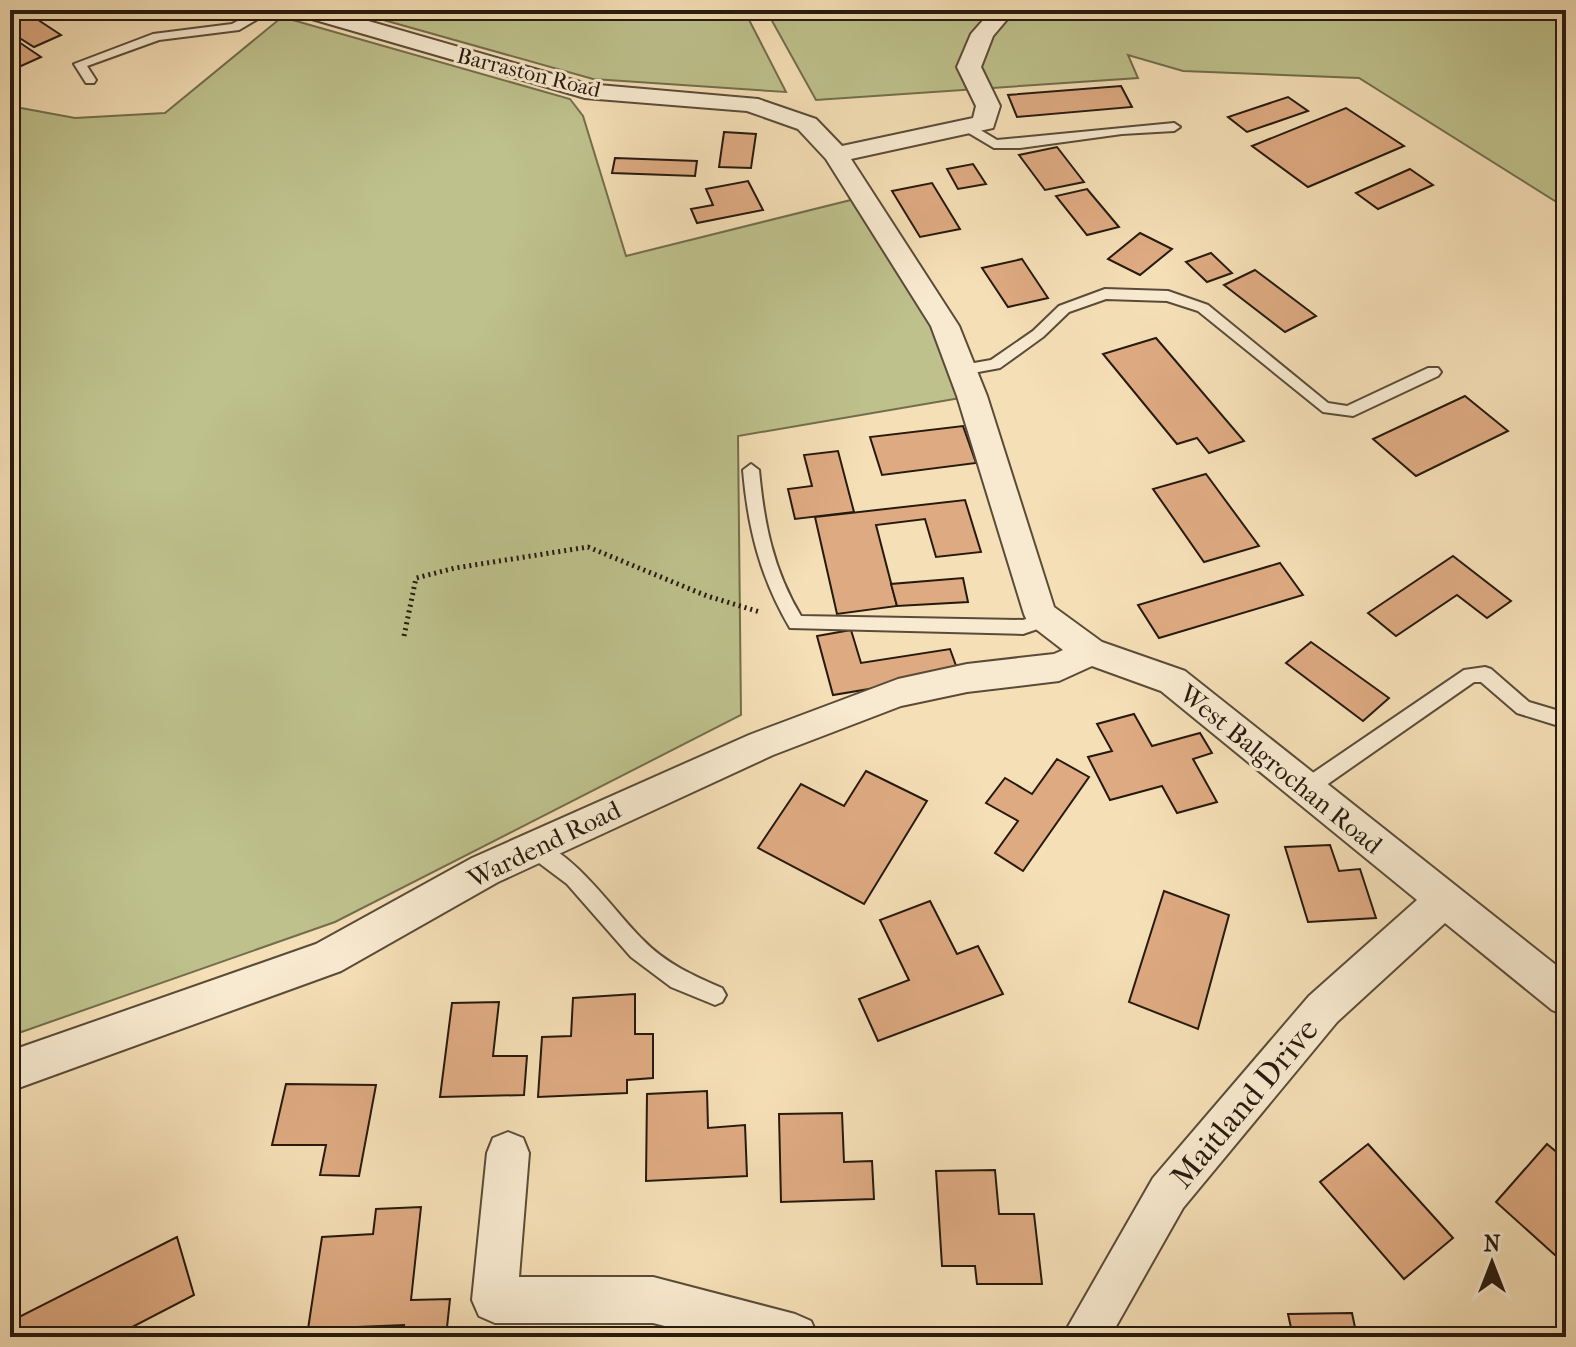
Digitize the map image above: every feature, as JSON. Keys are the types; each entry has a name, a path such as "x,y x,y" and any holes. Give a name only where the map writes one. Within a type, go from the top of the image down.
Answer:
{"street":[{"name":"Barraston Road","path":"306,10 585,91 750,104 807,124 836,155"},
{"path":"836,155 984,123 988,106 969,67 982,34 1004,10"},
{"name":"West Balgrochan Road","path":"836,155 945,326 1040,614 1090,652 1173,681 1566,997"},
{"name":"Wardend Road","path":"10,1071 327,958 485,870 761,745 898,693 967,678 1059,667 1090,652"},
{"name":"Maitland Drive","path":"1085,1337 1168,1193 1323,1009 1443,901"},
{"path":"508,1153 495,1300 653,1300 795,1337"}],"lane":[{"path":"90,80 80,64 101,54 157,37 235,27 267,10"},
{"path":"967,126 994,144 1020,144 1122,130 1174,127"},
{"path":"962,370 995,364 1038,334 1064,309 1105,294 1168,296 1203,308 1323,407 1348,412 1433,372"},
{"path":"751,470 756,528 777,593 796,623 1023,627 1046,619"},
{"path":"1305,789 1470,675 1485,674 1523,708 1559,718"},
{"path":"534,848 574,878 638,950 678,980 715,995"}],"path":[{"path":"404,636 416,578 455,568 588,547 707,596 796,623"}],"green space":[{"path":"348,10 744,10 786,92 593,79"},
{"path":"766,10 1566,10 1566,208 1359,78 1183,71 1128,55 1138,78 816,100"},
{"path":"282,17 570,99 583,116 626,256 863,197 972,396 738,436 741,715 335,922 10,1036 10,106 75,118 165,113"}],"building":[{"path":"10,10 23,10 61,35 34,47 10,32"},
{"path":"10,36 41,57 10,71"},
{"path":"1121,86 1132,107 1017,117 1008,95"},
{"path":"1288,97 1308,111 1247,132 1228,117"},
{"path":"1346,108 1404,146 1308,187 1252,146"},
{"path":"724,132 756,134 751,168 719,167"},
{"path":"1057,147 1084,182 1045,190 1019,155"},
{"path":"615,158 697,161 695,176 612,173"},
{"path":"973,164 986,184 958,189 947,169"},
{"path":"1410,169 1433,185 1378,209 1356,193"},
{"path":"748,181 763,210 697,223 691,209 713,205 706,189"},
{"path":"932,183 960,229 920,237 892,191"},
{"path":"1087,189 1119,227 1087,235 1056,196"},
{"path":"1140,233 1172,249 1140,275 1108,259"},
{"path":"1211,253 1232,273 1207,282 1186,262"},
{"path":"1022,259 1048,298 1008,307 982,268"},
{"path":"1255,270 1316,316 1285,332 1224,285"},
{"path":"1156,338 1244,441 1209,453 1197,438 1177,444 1103,354"},
{"path":"1465,396 1508,431 1416,476 1373,439"},
{"path":"963,426 976,463 882,475 870,437"},
{"path":"838,451 854,512 795,519 788,489 812,486 804,455"},
{"path":"1206,474 1259,546 1204,562 1153,489"},
{"path":"965,500 981,552 936,557 925,519 876,525 897,606 837,614 815,517"},
{"path":"1453,556 1511,601 1487,618 1457,595 1396,636 1368,613"},
{"path":"1280,563 1303,595 1159,638 1138,605"},
{"path":"963,578 968,602 897,606 891,584"},
{"path":"851,630 861,663 950,649 959,674 833,695 817,636"},
{"path":"1311,642 1389,698 1363,721 1286,663"},
{"path":"1134,714 1152,746 1200,733 1212,753 1193,759 1217,802 1177,813 1162,786 1110,800 1088,757 1112,751 1097,724"},
{"path":"1057,759 1089,777 1023,871 995,853 1018,821 986,803 1005,778 1032,794"},
{"path":"866,771 927,801 864,904 758,848 801,784 844,806"},
{"path":"1330,845 1339,871 1360,869 1376,918 1308,922 1285,847"},
{"path":"1164,891 1229,915 1198,1029 1129,1002"},
{"path":"930,901 957,954 978,946 1003,994 878,1041 859,999 909,980 880,920"},
{"path":"635,994 635,1034 653,1034 653,1078 627,1080 627,1093 538,1097 542,1037 571,1036 573,998"},
{"path":"499,1002 493,1056 527,1056 524,1095 440,1097 452,1003"},
{"path":"286,1084 376,1085 359,1176 320,1175 326,1145 272,1145"},
{"path":"707,1091 708,1128 745,1125 747,1176 646,1181 647,1094"},
{"path":"842,1113 844,1162 872,1161 874,1199 781,1202 779,1114"},
{"path":"1368,1144 1453,1238 1404,1279 1320,1182"},
{"path":"1547,1144 1566,1160 1566,1265 1496,1202"},
{"path":"995,1170 999,1214 1034,1214 1042,1284 977,1284 975,1266 942,1266 936,1171"},
{"path":"421,1207 411,1300 450,1299 446,1337 402,1337 404,1325 308,1329 322,1237 373,1234 376,1209"},
{"path":"177,1237 194,1295 113,1337 19,1337 15,1319"},
{"path":"1352,1313 1357,1337 1293,1337 1288,1314"}]}
